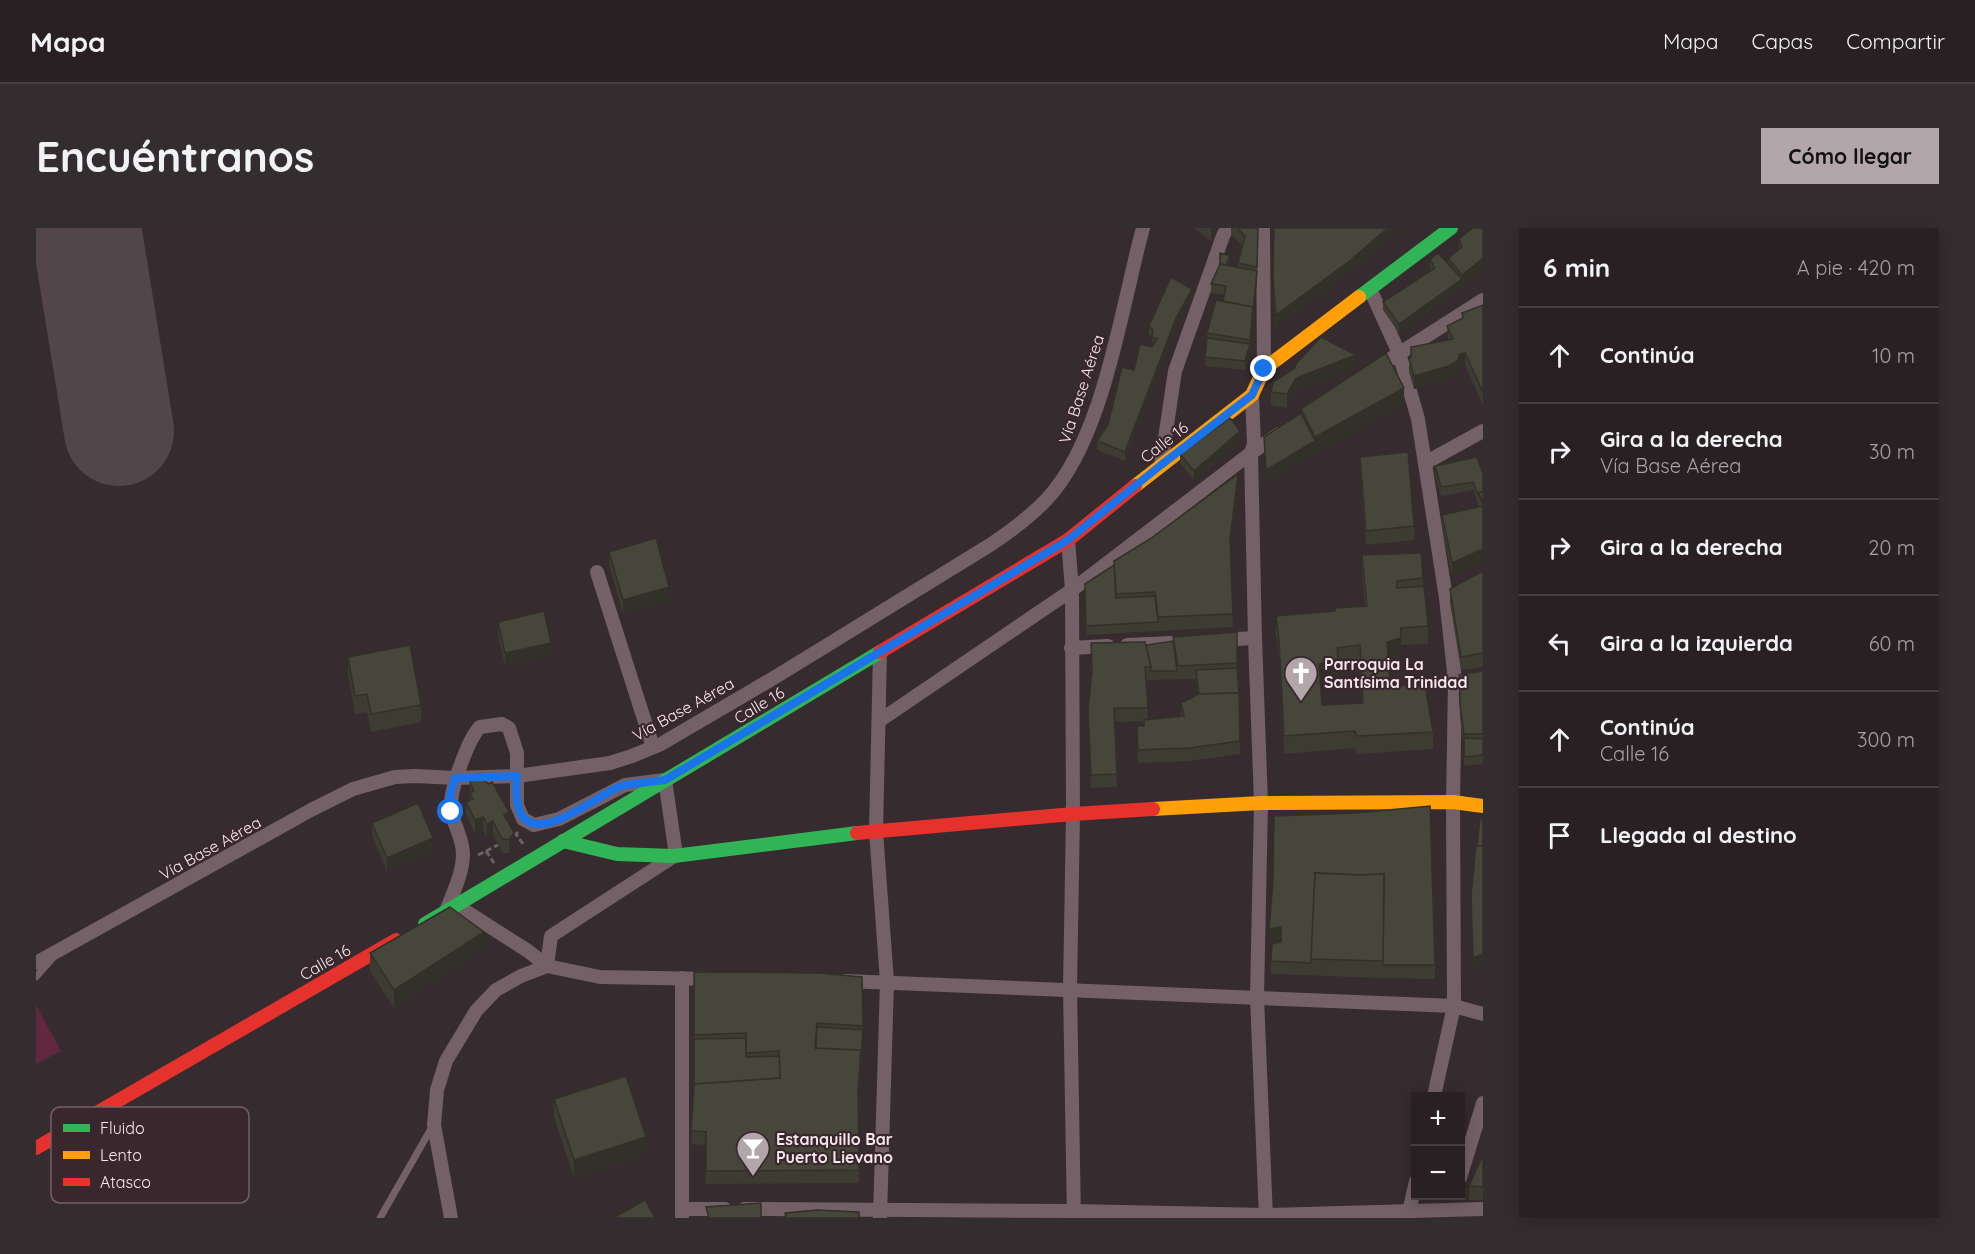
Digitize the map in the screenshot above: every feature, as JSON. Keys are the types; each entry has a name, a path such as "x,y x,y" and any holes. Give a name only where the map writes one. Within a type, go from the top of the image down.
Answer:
{"main road":[{"name":"Calle 16","path":"107,1107 451,908 1068,540 1252,395 1264,369 1451,228"},
{"path":"563,841 617,854 675,856 876,831 1073,814 1261,803 1453,802 1483,806"},
{"name":"Calle 16","path":"36,1148 51,1139"}],"street":[{"name":"Vía Base Aérea","path":"36,963 311,810 353,789 405,776 455,778 517,776 610,763 653,747 777,676 990,545 1020,525 1048,498 1069,470 1080,449 1106,374 1143,228"},
{"path":"1161,465 1175,371 1222,236 1227,228"},
{"path":"1263,228 1264,369"},
{"path":"1370,289 1399,353 1418,418 1450,596 1460,680 1453,802 1454,1006 1435,1092"},
{"path":"1359,379 1483,300"},
{"path":"1252,395 1255,638 1261,803 1257,997 1266,1217"},
{"path":"879,721 1072,590 1251,453 1291,426"},
{"path":"1425,462 1483,431"},
{"path":"1068,540 1072,590 1073,814 1070,989 1074,1214"},
{"path":"597,572 653,747"},
{"path":"1209,641 1255,638"},
{"path":"1071,648 1186,642"},
{"path":"880,652 876,831 887,982 880,1214"},
{"path":"548,966 551,936 675,856 665,780 616,788 559,819 534,825 528,823 519,814 515,799 517,753 509,728 502,724 484,725 477,730 455,778 450,796 451,812 459,834 463,856 451,908 528,951 548,966 600,977 728,979"},
{"path":"544,824 548,850"},
{"path":"451,1218 434,1125 437,1090 446,1061 476,1011 496,990 521,976 548,966"},
{"path":"682,978 682,1213 1266,1217 1409,1212 1452,1207 1483,1209"},
{"path":"830,981 1454,1006 1483,1014"},
{"path":"1465,1164 1483,1103"},
{"path":"1409,1212 1412,1200"}],"lane":[{"path":"36,976 58,952"},
{"path":"380,1218 434,1125"}],"shaded area":[{"path":"36,1005 61,1051 36,1064"}],"building":[{"path":"1237,228 1258,228 1257,267 1238,263 1245,236"},
{"path":"1274,228 1388,228 1348,262 1276,315 1273,279"},
{"path":"1473,228 1483,228 1483,258 1462,275 1448,258 1462,247 1459,239"},
{"path":"1220,253 1230,256 1226,265 1220,264"},
{"path":"1438,253 1462,279 1399,324 1383,302 1435,268 1430,260"},
{"path":"1220,264 1257,271 1253,312 1253,307 1223,301 1226,286 1211,284"},
{"path":"1171,277 1192,289 1176,318 1125,452 1097,441 1108,425 1122,367 1134,370 1140,344 1152,347 1157,339 1152,337 1153,330 1149,326"},
{"path":"1216,300 1253,307 1250,340 1207,333"},
{"path":"1483,305 1483,392 1465,353 1460,354 1458,360 1449,366 1414,376 1409,358 1411,347 1453,339 1447,326 1463,318 1462,313"},
{"path":"1321,337 1356,355 1296,378 1287,394 1271,392 1273,382 1294,369"},
{"path":"1207,338 1250,344 1245,361 1205,357"},
{"path":"1386,353 1404,388 1315,437 1301,409"},
{"path":"1301,413 1315,441 1266,470 1264,437"},
{"path":"1230,418 1240,431 1194,471 1180,454"},
{"path":"1408,452 1414,526 1366,531 1360,457"},
{"path":"1477,457 1483,474 1483,491 1479,493 1479,497 1473,482 1441,487 1435,466"},
{"path":"1238,474 1230,539 1233,614 1158,617 1155,592 1116,594 1114,561 1150,539"},
{"path":"1483,491 1483,504 1479,493"},
{"path":"1483,506 1483,549 1452,563 1442,515"},
{"path":"656,538 669,587 623,600 609,552"},
{"path":"1421,553 1423,578 1397,581 1397,588 1424,586 1428,626 1401,628 1401,638 1387,642 1390,686 1425,685 1433,732 1357,736 1355,731 1284,736 1276,616 1367,606 1362,555","holes":["1360,645 1363,703 1322,705 1319,664 1338,659 1337,648"]},
{"path":"1114,565 1116,598 1155,596 1158,622 1086,626 1085,584"},
{"path":"1483,571 1483,653 1461,657 1450,589"},
{"path":"544,611 551,643 505,653 498,622"},
{"path":"1237,632 1237,663 1178,666 1173,637"},
{"path":"1173,641 1177,671 1151,671 1146,645"},
{"path":"1145,642 1151,667 1145,667 1148,708 1114,708 1117,774 1091,775 1088,710 1092,670 1091,643"},
{"path":"410,645 421,705 371,714 367,694 355,696 348,657"},
{"path":"1237,668 1239,693 1199,694 1196,670"},
{"path":"1483,671 1483,734 1464,734 1459,675"},
{"path":"1239,693 1240,741 1190,748 1138,750 1137,726 1144,726 1144,720 1184,716 1181,703 1199,694"},
{"path":"1464,738 1483,739 1483,755 1464,757"},
{"path":"480,774 488,784 492,782 509,812 504,815 514,833 509,840 501,837 493,821 487,824 483,817 475,820 466,802 473,799 470,793 474,791 470,782 471,776"},
{"path":"418,803 433,838 387,858 372,823"},
{"path":"1430,806 1435,965 1383,965 1384,874 1315,873 1311,963 1271,961 1272,944 1281,942 1281,927 1269,929 1273,880 1274,816 1356,813"},
{"path":"1480,819 1483,819 1483,846 1477,846"},
{"path":"1476,846 1483,846 1483,954 1473,958 1471,895"},
{"path":"1315,873 1384,874 1383,961 1311,959"},
{"path":"450,907 484,932 394,990 370,953"},
{"path":"694,972 818,973 862,977 863,1026 817,1023 815,1048 861,1050 858,1091 859,1170 706,1171 706,1132 691,1131 694,1084 780,1078 779,1051 746,1053 746,1033 694,1035"},
{"path":"817,1027 863,1030 861,1055 861,1050 816,1048"},
{"path":"746,1038 746,1057 779,1056 780,1078 694,1084 694,1039"},
{"path":"626,1076 646,1137 574,1160 554,1099"},
{"path":"1483,1155 1483,1187 1469,1186"},
{"path":"645,1200 655,1218 613,1218"},
{"path":"761,1203 761,1218 709,1218 706,1207"},
{"path":"817,1210 859,1212 859,1218 786,1218 785,1213"}],"runway":[{"path":"86,228 119,431"}],"traffic: fast":[{"path":"1359,297 1451,228"},
{"path":"425,924 880,652"},
{"path":"563,841 617,854 674,856 857,833"}],"traffic: slow":[{"path":"1135,486 1252,395 1264,369 1359,297"},
{"path":"1153,809 1261,803 1453,802 1483,806"}],"traffic: jam":[{"path":"880,652 1068,540 1135,486"},
{"path":"857,833 1153,809"},
{"path":"107,1107 396,940"},
{"path":"36,1148 51,1139"}],"place":[{"name":"Parroquia La Santísima Trinidad","path":"1301,702"},
{"name":"Estanquillo Bar Puerto Lievano","path":"753,1177"}],"route":[{"path":"451,812 450,796 455,778 517,776 515,799 519,814 528,823 534,825 559,819 616,788 665,780 1068,540 1252,395 1264,369"}]}
